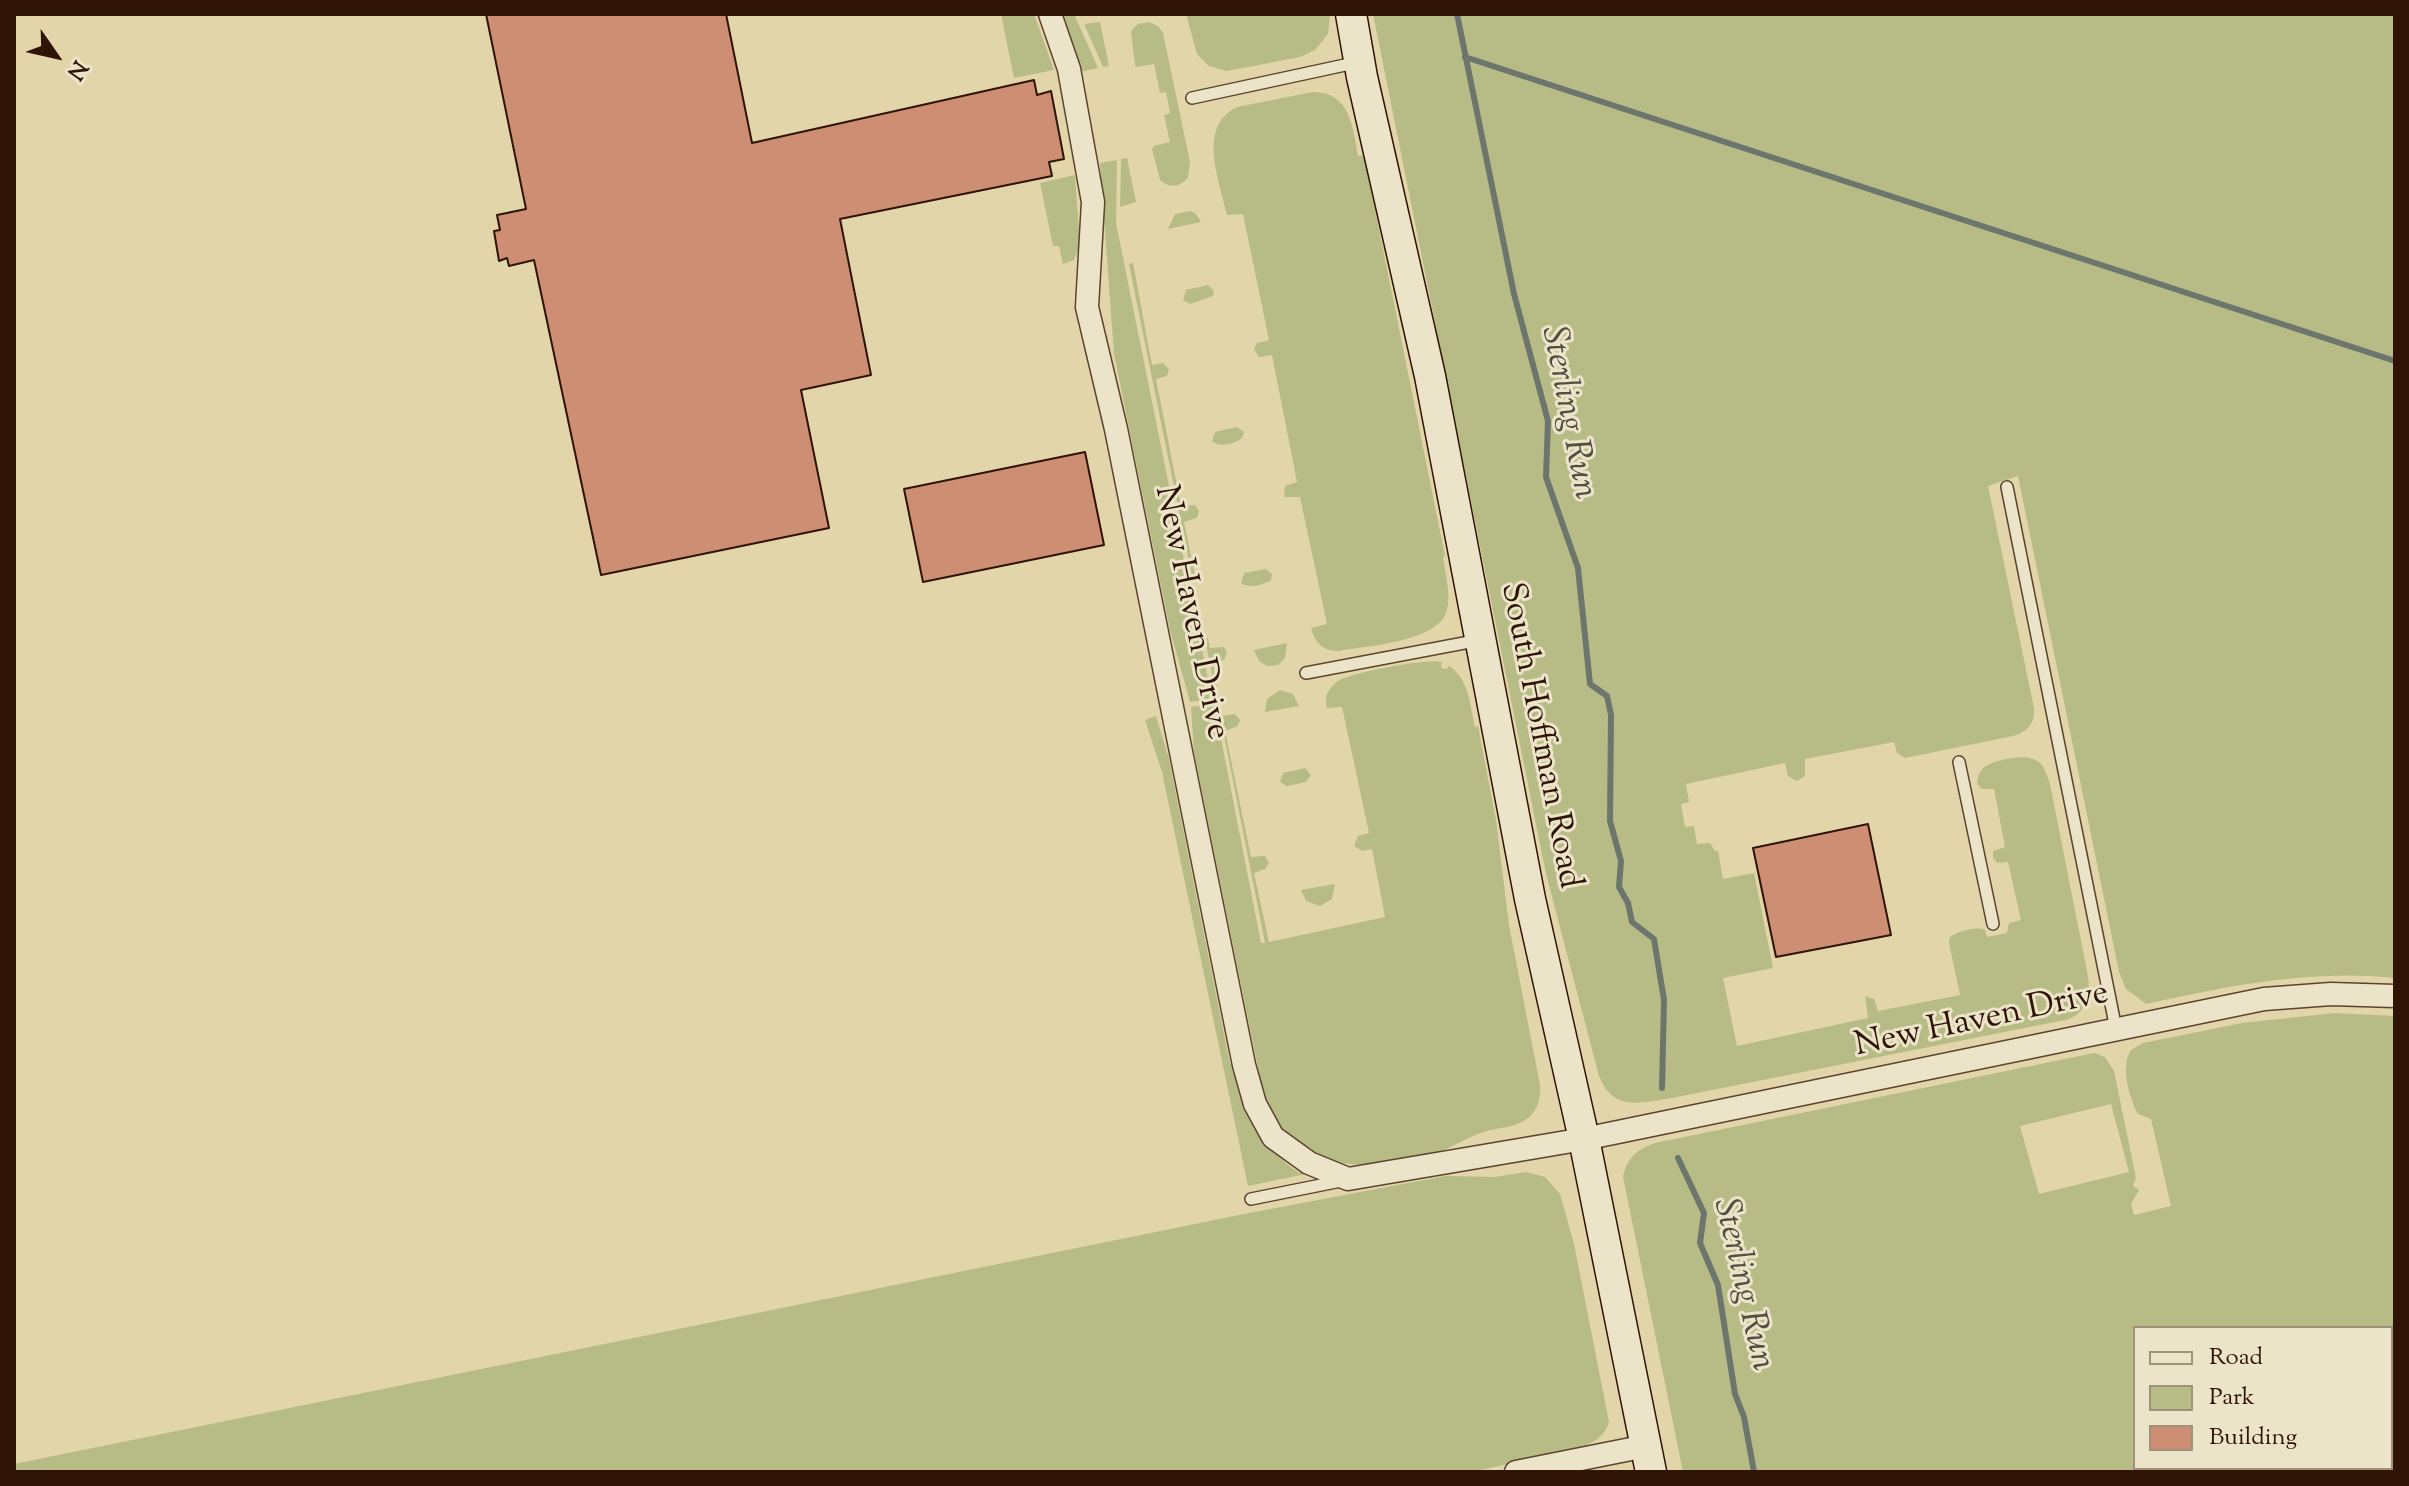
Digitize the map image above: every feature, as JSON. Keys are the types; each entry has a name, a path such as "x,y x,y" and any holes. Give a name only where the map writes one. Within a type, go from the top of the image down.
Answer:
{"street":[{"name":"New Haven Drive","path":"1050,14 1069,69 1093,202 1087,307 1120,444 1249,1087 1273,1137 1309,1163 1348,1179 1584,1139 2264,999 2331,994 2395,996"},
{"name":"South Hoffman Road","path":"1351,14 1359,62 1430,376 1530,899 1584,1139 1648,1459"},
{"path":"1516,1472 1648,1459"}],"lane":[{"path":"1192,98 1359,62"},
{"path":"2007,487 2116,1029"},
{"path":"1306,673 1481,639"},
{"path":"1959,762 1993,924"},
{"path":"1251,1199 1348,1179"}],"green space":[{"path":"1001,14 1034,14 1054,70 1014,78"},
{"path":"1062,14 1074,14 1098,68 1081,72"},
{"path":"1186,14 1330,14 1328,34 1315,50 1300,57 1227,71 1209,66 1197,54"},
{"path":"1373,14 2395,14 2395,978 2332,976 2270,981 2146,1004 2126,989 2119,972 2018,476 1988,486 2034,708 2032,722 2023,732 1905,758 1897,753 1894,742 1805,759 1805,776 1797,781 1788,776 1785,763 1686,784 1689,802 1681,804 1685,827 1694,826 1697,844 1710,843 1718,851 1723,879 1754,873 1773,968 1723,978 1737,1046 1868,1018 1865,996 1874,999 1878,1011 1960,995 1950,937 1972,929 1985,930 1987,937 2007,933 2009,923 2021,920 2008,862 1997,863 1993,858 1993,851 2005,847 1994,789 1981,789 1977,783 1979,776 1984,768 1997,761 2019,757 2037,761 2050,784 2088,976 2086,1003 2078,1014 2065,1020 1672,1098 1639,1103 1612,1096 1599,1076 1546,874"},
{"path":"1100,22 1109,66 1103,67 1084,24"},
{"path":"1149,22 1158,26 1163,33 1190,162 1188,177 1175,186 1160,180 1152,149 1170,142 1164,115 1170,113 1166,92 1160,93 1154,64 1135,65 1131,31 1138,24"},
{"path":"1313,92 1335,98 1342,105 1348,113 1358,156 1364,155 1445,556 1448,592 1446,613 1439,623 1428,630 1398,641 1338,651 1320,645 1311,628 1327,624 1300,497 1284,497 1285,486 1297,482 1272,355 1259,357 1254,349 1257,343 1269,340 1243,214 1227,215 1214,156 1217,128 1225,116 1237,107"},
{"path":"1127,158 1136,202 1120,207 1121,159"},
{"path":"1117,160 1116,223 1212,699 1190,702 1170,630 1114,354 1100,163"},
{"path":"1075,175 1080,246 1074,260 1063,264 1059,246 1053,246 1040,183"},
{"path":"1191,211 1201,222 1168,229 1175,214"},
{"path":"1133,263 1152,365 1163,363 1169,369 1167,376 1156,379 1181,506 1195,505 1199,511 1197,518 1184,522 1196,580 1193,581 1129,264"},
{"path":"1208,285 1214,291 1213,296 1190,304 1183,300 1186,290"},
{"path":"1237,427 1244,432 1239,440 1223,445 1212,441 1215,432"},
{"path":"1266,569 1272,574 1268,582 1252,586 1241,583 1244,573"},
{"path":"1208,638 1210,648 1224,647 1227,653 1224,660 1213,663 1222,716 1235,714 1240,720 1238,726 1225,731 1251,857 1265,856 1269,863 1265,869 1254,873 1269,942 1385,917 1372,849 1362,851 1354,846 1358,836 1369,833 1342,707 1327,708 1329,690 1338,681 1357,674 1422,662 1442,662 1441,668 1447,669 1449,666 1461,678 1468,693 1475,727 1478,726 1496,820 1509,925 1540,1085 1538,1103 1528,1118 1475,1135 1436,1153 1381,1164 1354,1164 1329,1160 1307,1150 1287,1135 1272,1113 1261,1083 1194,752 1191,707 1214,703 1261,943 1265,943 1205,639"},
{"path":"1287,643 1285,658 1278,665 1267,666 1259,661 1254,650"},
{"path":"1280,690 1293,694 1299,706 1265,712 1267,699"},
{"path":"1156,716 1169,759 1234,1076 1246,1108 1262,1137 1285,1162 1299,1173 1306,1174 1248,1186 1162,772 1145,720"},
{"path":"1305,768 1311,775 1306,782 1287,786 1280,782 1283,773"},
{"path":"1335,884 1332,899 1320,906 1306,901 1301,890"},
{"path":"2335,1013 2395,1016 2395,1472 1683,1472 1623,1177 1630,1159 1638,1151 1655,1143 2094,1053 2105,1057 2114,1071 2136,1178 2133,1186 2139,1190 2131,1204 2134,1215 2171,1206 2151,1119 2138,1114 2126,1073 2131,1050 2143,1043 2242,1023","holes":["2111,1104 2129,1172 2039,1194 2020,1126"]},
{"path":"1526,1172 1545,1177 1560,1194 1574,1244 1609,1422 1601,1436 1579,1449 1471,1472 14,1472 14,1464 1244,1214 1445,1176 1495,1177"}],"building":[{"path":"486,14 726,14 752,143 1034,80 1037,95 1051,91 1064,159 1049,162 1052,176 840,219 871,375 801,390 829,528 601,575 534,260 509,266 507,258 499,261 494,231 500,230 497,215 526,209"},
{"path":"1085,452 1104,545 923,582 904,489"},
{"path":"1868,824 1891,935 1776,957 1753,848"}],"waterway":[{"name":"Sterling Run","path":"1457,14 1514,294 1548,421 1546,477 1578,568 1590,684 1607,696 1611,715 1610,821 1621,861 1619,887 1628,903 1632,922 1654,939 1664,1000 1662,1088"},
{"path":"1465,57 2395,361"},
{"name":"Sterling Run","path":"1678,1158 1704,1213 1700,1243 1718,1285 1735,1394 1744,1417 1754,1472"}]}
